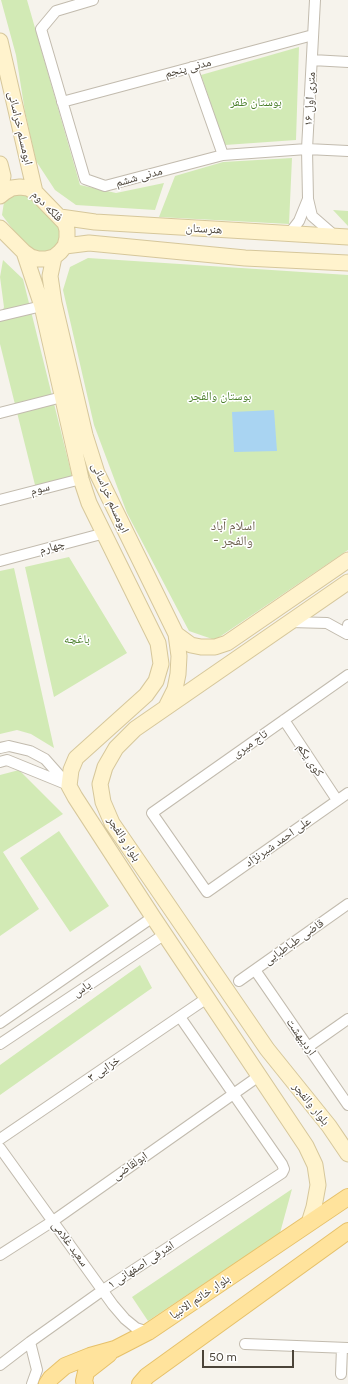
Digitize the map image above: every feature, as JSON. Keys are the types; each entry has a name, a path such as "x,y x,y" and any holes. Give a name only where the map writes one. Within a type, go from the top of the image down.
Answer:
{"main road":[{"name":"ابومسلم خراسانی","path":"0,42 35,192"},
{"path":"0,164 2,176 0,191"},
{"name":"فلکه دوم","path":"0,196 12,188 20,187 28,188 35,192 65,223 67,230 65,246"},
{"name":"هنرستان","path":"60,217 91,222 341,237"},
{"path":"2,232 24,252 31,257 38,259 54,257 65,246"},
{"name":"هنرستان","path":"65,246 89,243 245,258 348,263"},
{"name":"ابومسلم خراسانی","path":"24,252 42,306 81,479 90,503 158,643 161,664 156,681 146,695 76,758 71,770 69,786"},
{"name":"ابومسلم خراسانی","path":"54,257 50,276 54,302 85,435 97,473 176,634 179,656 178,674 175,689 167,706"},
{"path":"176,634 191,645 201,647 215,647 227,643 348,560"},
{"name":"بلوار والفجر","path":"348,582 167,706 135,730 116,748 105,767 100,784 103,802 112,823 267,1049 329,1126 348,1154"},
{"name":"بلوار والفجر","path":"69,786 164,934 306,1146 315,1165 318,1185 309,1223"},
{"path":"153,917 169,905"},
{"path":"164,934 181,923"},
{"path":"329,1126 348,1140"},
{"name":"بلوار خاتم الانبیا","path":"47,1384 51,1378 65,1366 90,1356 115,1349 148,1332 348,1197"},
{"path":"130,1384 144,1380 348,1232"},
{"path":"85,1384 84,1381 86,1372 115,1349"}],"street":[{"name":"مدنی ششم","path":"93,0 56,11 41,29 85,179 105,186 223,155 307,149 348,151"},
{"name":"۱۶ متری اول","path":"315,0 307,149 308,199 312,216 341,237"},
{"name":"مدنی پنجم","path":"62,102 313,35"},
{"path":"312,60 348,62"},
{"path":"192,67 223,155"},
{"name":"۱۶ متری اول","path":"289,234 299,221 308,199"},
{"path":"0,316 42,306"},
{"path":"0,413 62,397"},
{"name":"سوم","path":"0,500 81,479"},
{"name":"چهارم","path":"0,561 105,533"},
{"path":"290,622 327,623 348,632"},
{"name":"تاج میری","path":"207,892 152,813 348,675"},
{"name":"کوی یکم","path":"284,720 337,800"},
{"path":"0,748 9,746 30,751 45,759 69,786"},
{"path":"0,762 7,760 69,786"},
{"name":"علی احمد شیرنژاد","path":"207,892 348,793"},
{"name":"قاضی طباطبایی","path":"239,980 348,904"},
{"name":"یاس","path":"0,1023 153,917"},
{"name":"یاس","path":"0,1044 164,934"},
{"name":"اردیبهشت","path":"255,970 348,1105"},
{"name":"خزایی ۳","path":"0,1139 207,998"},
{"path":"180,1017 233,1094"},
{"path":"308,1047 348,1019"},
{"name":"ابولقاضی","path":"0,1256 53,1221 258,1076"},
{"name":"اشرفی اصفهانی ۱","path":"0,1365 103,1290 282,1173 284,1169 233,1094"},
{"name":"سعید غلامی","path":"0,1148 113,1306 136,1328 148,1332"},
{"path":"30,1342 37,1370 32,1384"},
{"path":"244,1344 345,1348 341,1374"}],"green space":[{"path":"1,0 27,0 80,185 116,193 164,183 155,210 76,205 55,190 36,161 25,112 16,55"},
{"name":"بوستان ظفر","path":"299,47 296,140 225,145 201,75"},
{"path":"292,158 289,224 159,217 175,176 223,162"},
{"path":"26,193 56,221 61,235 59,242 54,249 44,254 34,252 14,231 2,215 4,202 15,194"},
{"path":"333,210 348,211 348,226"},
{"name":"بوستان والفجر","path":"88,258 348,275 348,550 215,640 189,631 127,513 94,425 63,290 70,267"},
{"path":"3,260 23,279 73,480 36,489 0,344 0,318 4,307 0,277"},
{"name":"باغچه","path":"69,557 127,653 54,697 25,567"},
{"path":"14,568 54,748 31,734 17,730 0,734 0,571"},
{"path":"19,770 63,814 3,852 39,909 0,936 0,775"},
{"path":"59,831 109,906 70,932 20,858"},
{"path":"140,965 152,988 0,1095 0,1065"},
{"path":"292,1189 280,1233 148,1321 132,1297"}],"water":[{"path":"274,410 277,451 234,452 232,412"}],"district":[{"name":"اسلام آباد - والفجر","path":"233,534"}]}
